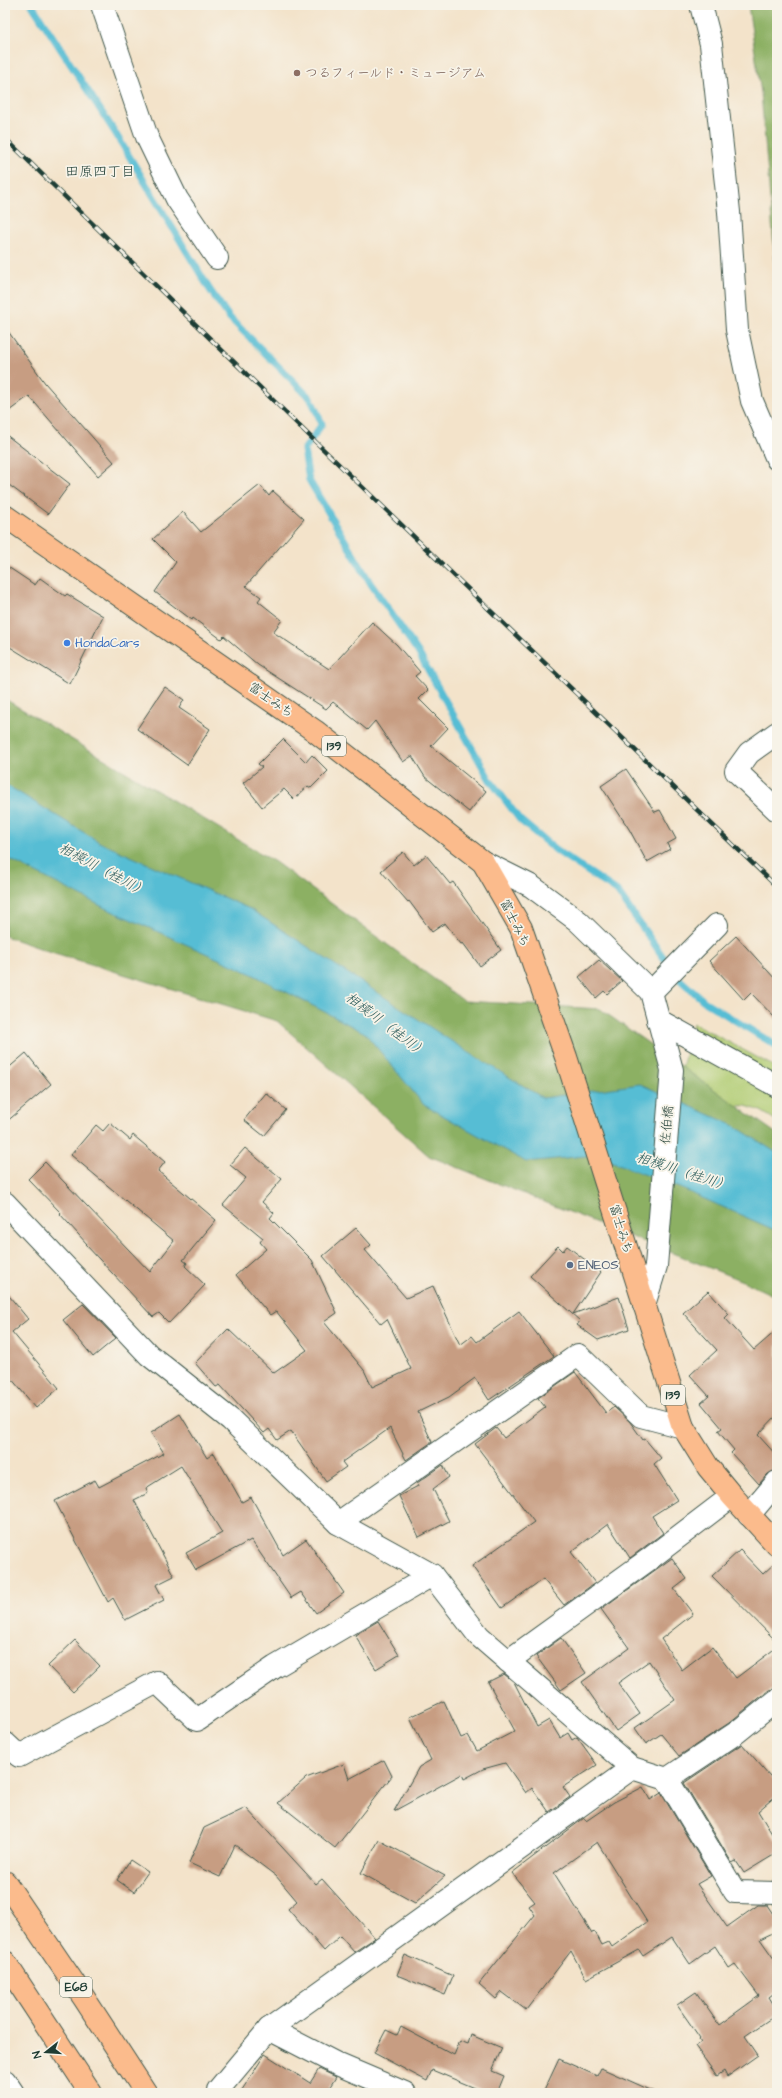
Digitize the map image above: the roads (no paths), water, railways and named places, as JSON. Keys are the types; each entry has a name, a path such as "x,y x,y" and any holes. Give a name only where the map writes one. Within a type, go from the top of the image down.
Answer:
{"highway":[{"name":"富士みち","path":"5,516 315,731 483,862 521,928 566,1057 683,1427 708,1467 732,1496 777,1545"},
{"name":"E68","path":"5,1882 84,1998 146,2093"},
{"path":"5,1962 90,2093"}],"street":[{"path":"102,5 147,137 177,199 217,258"},
{"path":"701,5 711,44 729,212 736,330 752,401 777,458"},
{"path":"777,733 749,754 736,771 777,810"},
{"path":"483,862 530,886 578,921 664,978"},
{"path":"717,925 664,978 658,1020 777,1086"},
{"name":"佐伯橋","path":"644,1305 656,1266 672,1070 658,1020"},
{"path":"5,1202 149,1355 231,1420 338,1523 432,1575 479,1636 632,1768 667,1779 735,1892 777,1893"},
{"path":"338,1523 578,1356 641,1416 683,1427"},
{"path":"749,1514 777,1482"},
{"path":"508,1661 648,1560 732,1496"},
{"path":"5,1743 19,1756 157,1682 197,1720 275,1667 432,1575"},
{"path":"667,1779 736,1733 777,1700"},
{"path":"218,2090 269,2029 632,1768"},
{"path":"269,2029 337,2064 405,2093"},
{"path":"5,2081 13,2093"}],"water":[{"name":"相模川（桂川）","path":"5,784 101,843 250,909 468,1052 543,1098 640,1084 733,1125 777,1153 777,1231 682,1189 595,1155 526,1162 424,1105 365,1033 252,974 105,908 5,857"}],"waterway":[{"path":"32,5 114,131 210,290 229,317 311,399 322,424 304,450 309,480 371,584 418,652 490,780 520,820 557,851 617,891 677,977 705,1002 777,1046"}],"railway":[{"path":"5,138 324,450 777,887"}],"place":[{"name":"つるフィールド・ミュージアム","path":"297,73"},
{"name":"HondaCars","path":"67,643"},
{"name":"ENEOS","path":"570,1265"}],"district":[{"name":"田原四丁目","path":"100,172"}]}
